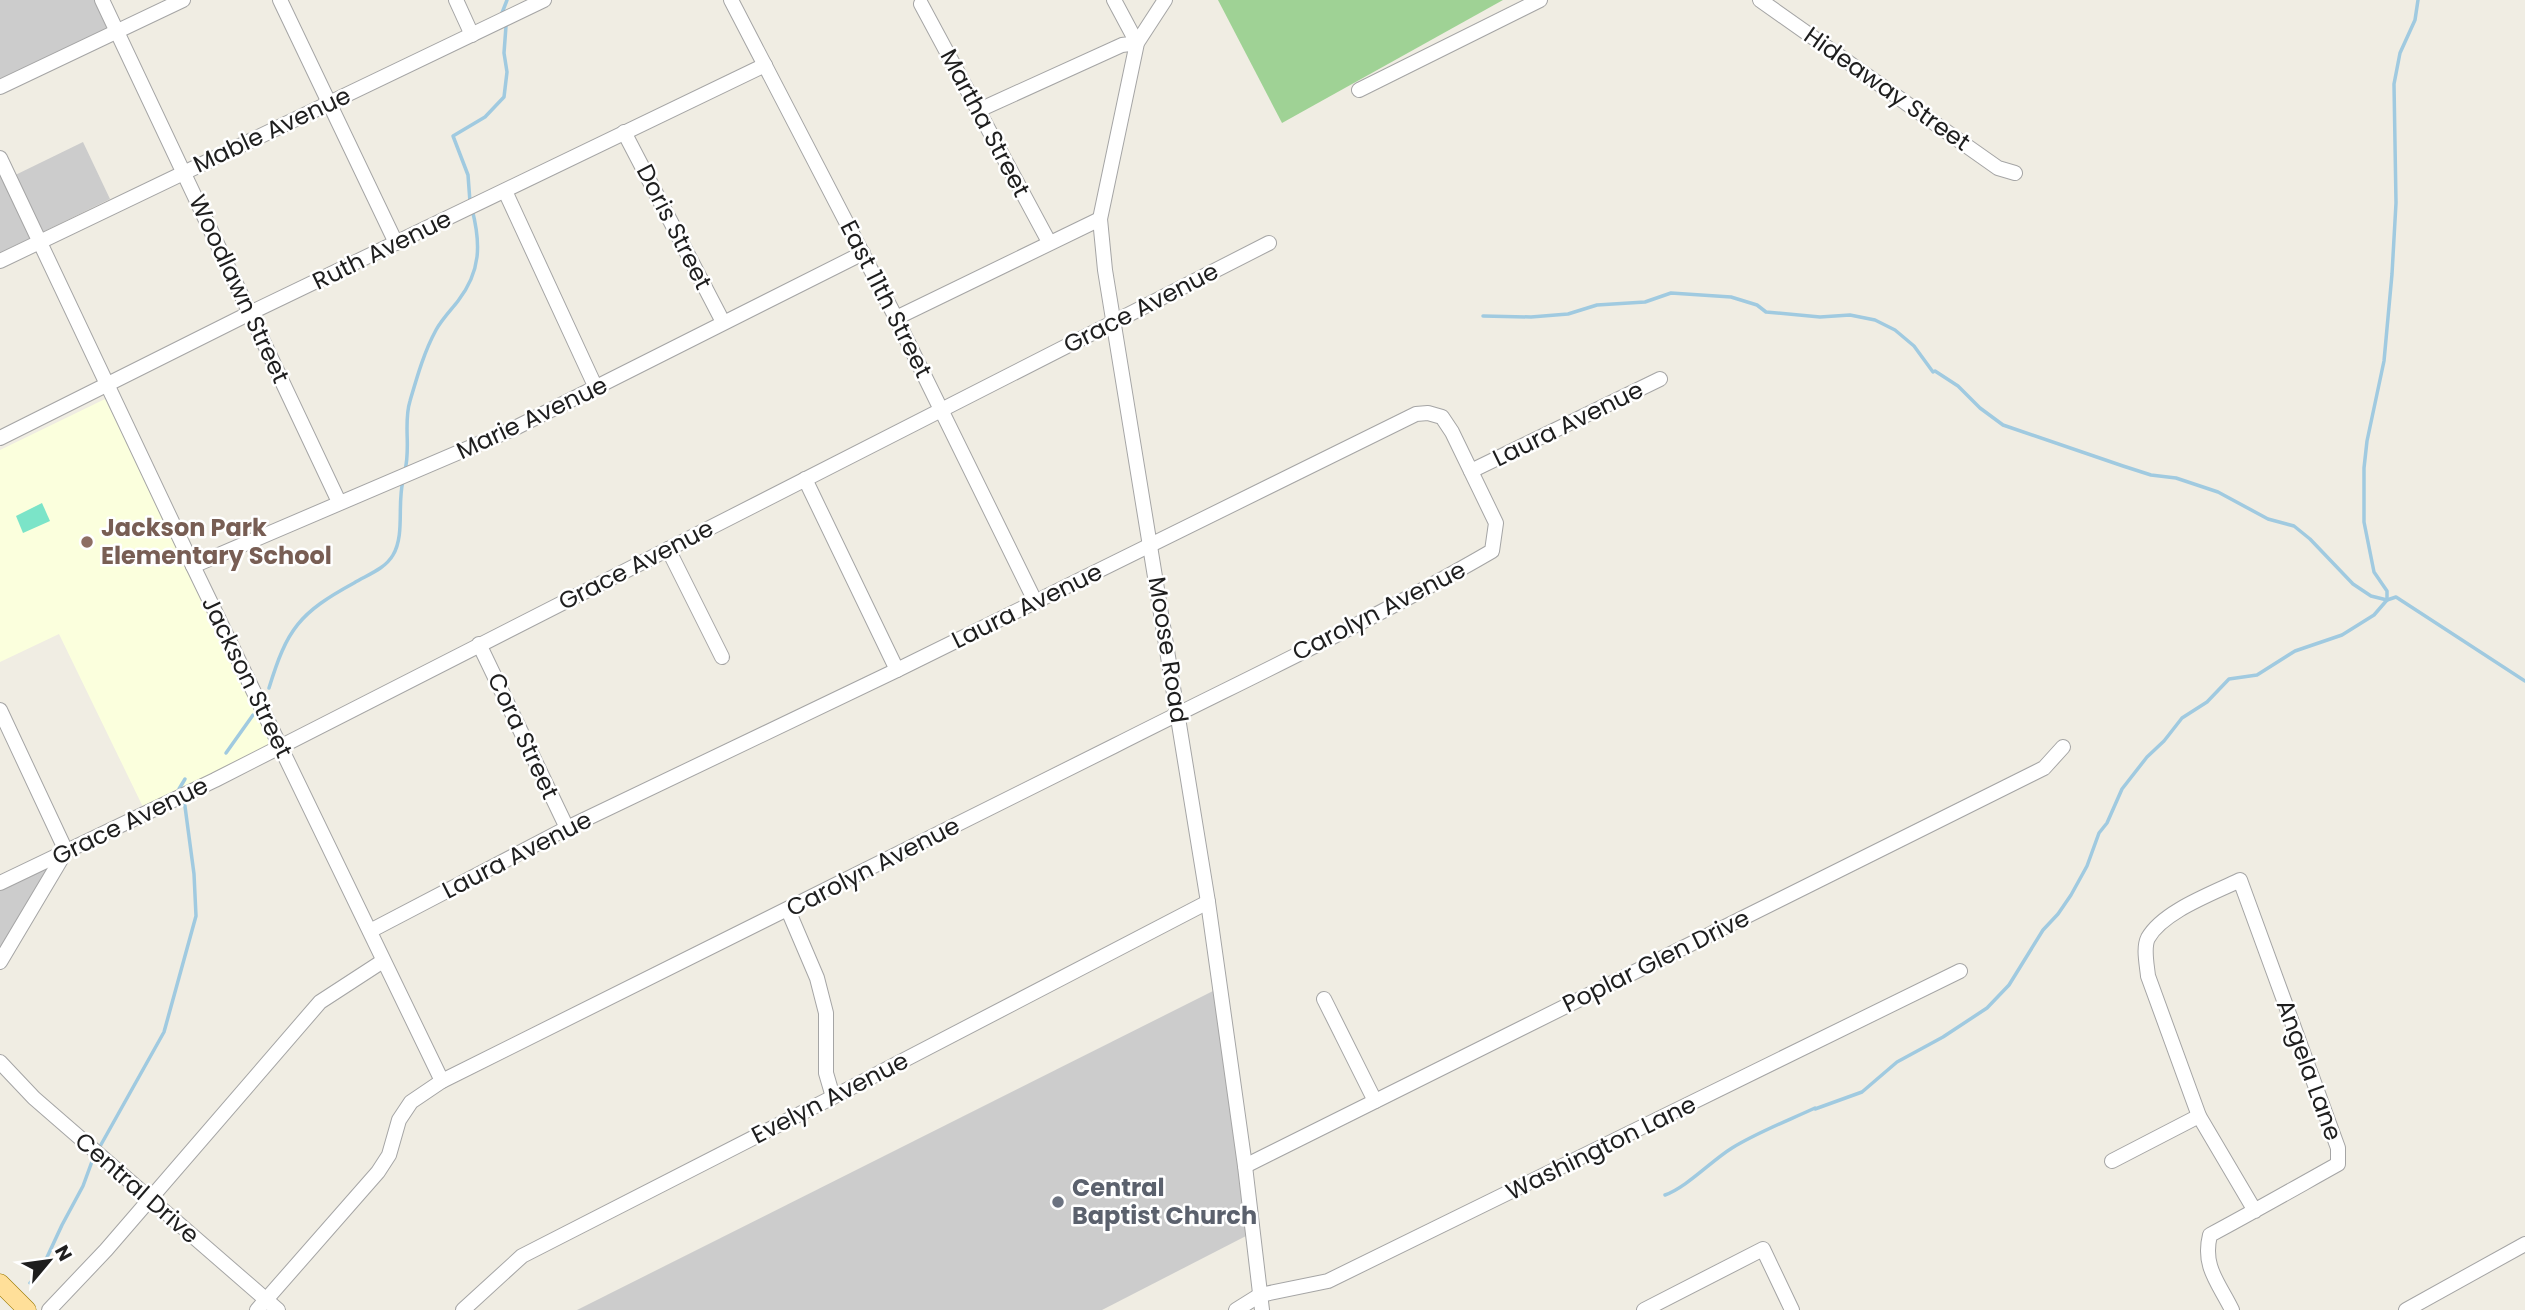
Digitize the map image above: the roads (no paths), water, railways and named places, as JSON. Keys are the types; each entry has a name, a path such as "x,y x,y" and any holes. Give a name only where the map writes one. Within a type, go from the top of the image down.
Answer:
{"main road":[{"path":"0,1283 27,1310"}],"street":[{"name":"Woodlawn Street","path":"102,0 339,502"},
{"path":"0,87 183,0"},
{"path":"280,0 396,243"},
{"path":"456,0 472,35"},
{"name":"Mable Avenue","path":"0,261 544,0"},
{"name":"East 11th Street","path":"731,0 896,318 1035,601"},
{"path":"979,110 1122,45 1137,43 1114,0"},
{"name":"Moose Road","path":"1165,0 1137,43 1100,219 1114,322 1208,902 1261,1303"},
{"path":"1359,90 1540,0"},
{"name":"Hideaway Street","path":"1760,0 1998,167 2015,173"},
{"name":"Martha Street","path":"921,4 1049,242"},
{"name":"Ruth Avenue","path":"0,438 250,313 765,65"},
{"name":"Doris Street","path":"624,132 723,322"},
{"name":"Jackson Street","path":"0,158 193,566 442,1081"},
{"path":"505,191 596,388"},
{"path":"896,318 1100,219"},
{"name":"Grace Avenue","path":"0,883 281,746 1269,243"},
{"name":"Marie Avenue","path":"193,566 513,429 863,253"},
{"name":"Laura Avenue","path":"370,931 567,828 897,670 1416,414 1428,413 1441,417 1452,432 1471,471 1660,379"},
{"name":"Carolyn Avenue","path":"261,1305 378,1172 389,1156 399,1120 411,1102 442,1081 1325,640 1492,551 1496,523 1471,471"},
{"path":"804,479 897,670"},
{"path":"668,549 722,657"},
{"name":"Cora Street","path":"479,644 567,828"},
{"path":"0,710 66,851 0,961"},
{"name":"Poplar Glen Drive","path":"1245,1167 2044,768 2063,747"},
{"name":"Angela Lane","path":"2199,1116 2148,976 2147,943 2158,926 2174,914 2241,880 2338,1148 2338,1164 2210,1235 2206,1250 2212,1274 2232,1310"},
{"name":"Evelyn Avenue","path":"463,1310 522,1256 1208,902"},
{"path":"788,910 817,978 826,1013 826,1073 833,1097"},
{"path":"49,1310 150,1200 320,1002 383,961"},
{"name":"Washington Lane","path":"1236,1310 1328,1281 1960,971"},
{"path":"1324,999 1375,1101"},
{"name":"Central Drive","path":"0,1062 34,1098 150,1200 261,1305 278,1310"},
{"path":"2112,1161 2199,1116 2255,1211"},
{"path":"2415,1308 2525,1244"},
{"path":"1644,1310 1763,1249 1791,1310"}],"waterway":[{"path":"502,13 507,0"},
{"path":"1665,1195 1682,1186 1724,1153 1752,1137 1815,1108 1862,1092 1897,1062 1943,1037 1987,1008 2009,985 2043,930 2071,895 2122,789 2182,718 2207,702 2229,679 2257,675 2295,651 2342,635 2374,615 2387,600 2387,591 2374,572 2364,522 2364,468 2384,361 2392,274 2396,203 2394,84 2400,53 2415,20 2418,0"},
{"path":"470,202 468,175 453,136 485,117 504,97 507,72 504,53 506,26"},
{"path":"405,470 408,409 421,365 436,330 466,290 475,268 478,246 472,209"},
{"path":"1483,316 1531,317 1568,314 1597,305 1645,302 1671,293 1731,297 1757,305 1766,312 1820,317 1850,315 1875,320 1895,330 1914,346 1933,372 1958,386 1980,408 2003,425 2151,475 2176,478 2218,492 2268,519 2294,526 2353,584 2371,596 2387,600 2396,597 2525,681"},
{"path":"269,688 289,637 308,614 390,560 399,538 403,481"},
{"path":"226,753 253,715"},
{"path":"181,792 179,789 185,779"},
{"path":"98,1150 164,1032 196,916 194,874 184,799"},
{"path":"30,1283 42,1268 83,1186 94,1156"}],"place":[{"name":"Jackson Park Elementary School","path":"87,542"},
{"name":"Central Baptist Church","path":"1058,1202"}]}
